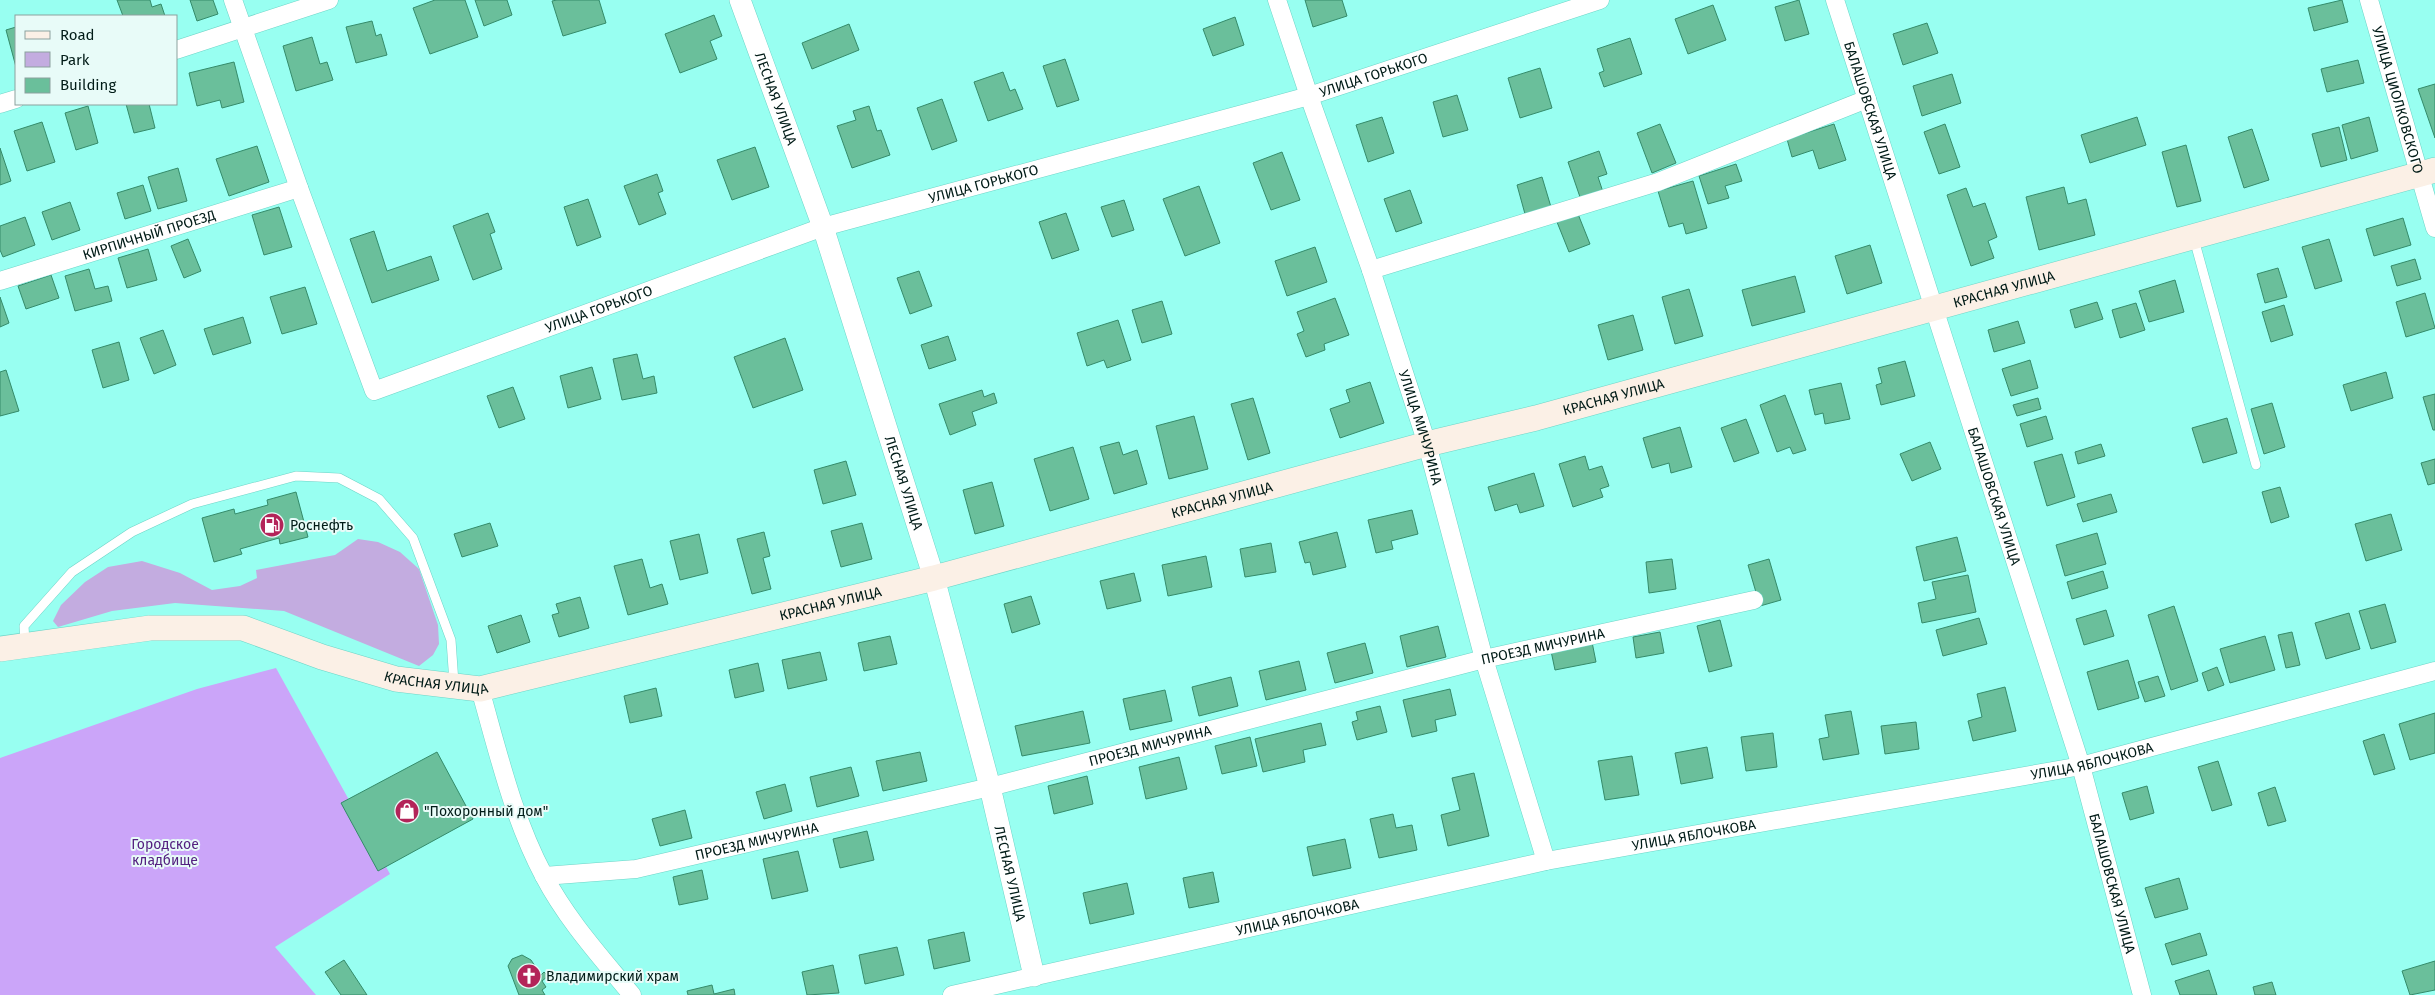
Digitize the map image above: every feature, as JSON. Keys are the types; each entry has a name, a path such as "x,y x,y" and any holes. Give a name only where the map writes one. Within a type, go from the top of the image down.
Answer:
{"main road":[{"name":"КРАСНАЯ УЛИЦА","path":"0,650 150,628 243,628 322,657 396,679 480,689 934,578 1427,444 1546,416 2427,172"}],"street":[{"path":"233,0 299,188"},
{"path":"178,49 244,30 329,0"},
{"name":"ЛЕСНАЯ УЛИЦА","path":"740,0 823,227 934,578 990,787 1034,976"},
{"name":"УЛИЦА МИЧУРИНА","path":"1277,0 1371,270 1427,444 1484,659 1546,861"},
{"name":"УЛИЦА ГОРЬКОГО","path":"299,188 374,391 823,227 1309,96 1600,0"},
{"name":"БАЛАШОВСКАЯ УЛИЦА","path":"1835,0 2081,766 2142,995"},
{"name":"УЛИЦА ЦИОЛКОВСКОГО","path":"2369,0 2427,172 2435,228"},
{"path":"0,104 15,99"},
{"path":"1371,270 1658,182 1867,100"},
{"name":"КИРПИЧНЫЙ ПРОЕЗД","path":"0,281 299,188"},
{"name":"ПРОЕЗД МИЧУРИНА","path":"544,876 636,869 990,787 1484,659 1754,600"},
{"name":"УЛИЦА ЯБЛОЧКОВА","path":"952,995 1546,861 2081,766 2435,671"},
{"path":"480,689 509,791 544,876 572,922 632,995"}],"lane":[{"path":"2193,236 2256,465"},
{"path":"25,647 24,626 72,572 132,532 192,504 296,476 339,478 379,499 413,538 451,640 454,686"}],"green space":[{"path":"358,539 378,542 400,552 419,569 438,625 439,644 433,655 419,666 284,611 175,603 112,611 58,627 53,621 61,605 85,582 108,567 142,561 180,573 212,590 240,586 257,578 256,570 335,555"},
{"name":"Городское кладбище","path":"276,668 390,874 275,947 316,995 0,995 0,758 197,689"}],"building":[{"path":"117,0 150,0 152,7 161,4 165,15 123,15"},
{"path":"190,0 213,0 218,14 197,21"},
{"path":"435,0 465,0 478,37 430,54 413,8"},
{"path":"475,0 507,0 512,15 484,26"},
{"path":"599,0 606,23 563,36 552,1"},
{"path":"1305,0 1342,0 1347,16 1313,27"},
{"path":"1799,0 1809,34 1785,41 1775,7"},
{"path":"2342,0 2348,22 2314,31 2308,8"},
{"path":"1713,5 1726,40 1688,54 1675,19"},
{"path":"714,15 722,36 710,41 717,59 680,73 665,34"},
{"path":"1235,17 1244,45 1213,56 1203,29"},
{"path":"372,21 376,36 381,34 387,55 356,63 346,27"},
{"path":"1927,23 1938,53 1903,65 1893,34"},
{"path":"849,24 859,50 812,69 802,43"},
{"path":"15,27 15,63 6,30"},
{"path":"312,37 320,64 327,62 333,80 296,91 283,46"},
{"path":"1630,38 1642,74 1604,87 1599,73 1604,71 1597,49"},
{"path":"1065,59 1079,100 1057,107 1043,66"},
{"path":"2358,60 2364,83 2327,92 2321,69"},
{"path":"234,62 244,102 222,108 220,100 197,106 189,73"},
{"path":"1540,68 1552,108 1520,118 1508,78"},
{"path":"1003,72 1010,91 1015,89 1023,109 988,121 974,82"},
{"path":"1952,74 1961,103 1922,116 1913,86"},
{"path":"2435,84 2435,138 2418,89"},
{"path":"1457,95 1468,130 1443,137 1433,102"},
{"path":"942,99 957,141 932,150 917,108"},
{"path":"126,105 149,105 155,128 134,133"},
{"path":"88,106 98,143 76,150 65,113"},
{"path":"869,106 877,131 881,130 890,155 852,168 837,126 856,120 853,111"},
{"path":"1382,117 1394,153 1368,162 1356,125"},
{"path":"2137,117 2146,145 2090,163 2081,135"},
{"path":"2369,117 2378,151 2351,159 2342,125"},
{"path":"42,122 55,162 27,171 14,131"},
{"path":"1660,124 1676,163 1652,173 1637,133"},
{"path":"1834,124 1846,160 1819,169 1813,150 1792,157 1787,139"},
{"path":"1945,124 1960,167 1939,174 1924,132"},
{"path":"2339,127 2347,160 2321,167 2312,134"},
{"path":"2252,129 2269,180 2244,188 2228,137"},
{"path":"2186,145 2201,201 2177,207 2162,152"},
{"path":"257,146 269,182 229,196 216,159"},
{"path":"755,147 769,187 732,200 717,160"},
{"path":"0,148 11,181 0,185"},
{"path":"1599,151 1607,174 1598,177 1603,192 1581,200 1568,162"},
{"path":"1282,152 1300,200 1271,210 1253,163"},
{"path":"1736,164 1742,181 1725,186 1729,198 1708,204 1699,176"},
{"path":"178,168 187,201 158,209 148,177"},
{"path":"657,174 663,191 658,193 666,214 639,225 624,186"},
{"path":"1542,177 1551,207 1525,214 1517,185"},
{"path":"1693,181 1707,228 1686,234 1683,223 1669,227 1658,191"},
{"path":"143,185 151,211 125,219 117,193"},
{"path":"1199,186 1220,243 1185,256 1163,199"},
{"path":"2064,187 2068,204 2086,199 2095,235 2039,250 2026,197"},
{"path":"1966,188 1973,207 1985,203 1997,237 1988,241 1994,258 1971,266 1947,195"},
{"path":"1410,190 1422,223 1396,232 1384,199"},
{"path":"588,199 601,237 577,246 564,207"},
{"path":"1124,200 1134,230 1112,237 1101,207"},
{"path":"70,202 80,230 52,240 42,212"},
{"path":"279,207 292,247 264,255 252,215"},
{"path":"488,213 495,232 490,234 502,269 473,280 453,226"},
{"path":"1066,213 1079,250 1052,259 1039,222"},
{"path":"1578,214 1590,244 1569,252 1557,222"},
{"path":"25,217 35,245 3,257 0,250 0,226"},
{"path":"2403,218 2411,245 2374,256 2366,229"},
{"path":"374,231 387,271 431,256 439,280 372,303 350,239"},
{"path":"188,239 201,271 184,278 171,246"},
{"path":"2329,239 2342,281 2315,289 2302,247"},
{"path":"1870,245 1882,283 1847,294 1835,256"},
{"path":"1315,247 1327,282 1287,296 1275,261"},
{"path":"148,249 157,280 127,288 118,258"},
{"path":"2415,259 2421,279 2397,286 2391,266"},
{"path":"2278,268 2287,297 2265,303 2257,274"},
{"path":"89,269 95,289 108,286 112,301 75,311 65,276"},
{"path":"919,271 932,306 910,314 897,278"},
{"path":"51,275 59,298 26,309 18,286"},
{"path":"1795,276 1805,312 1752,326 1742,290"},
{"path":"2175,280 2184,312 2149,322 2139,291"},
{"path":"305,287 317,324 282,334 270,297"},
{"path":"1689,289 1703,336 1675,344 1662,297"},
{"path":"2425,293 2435,328 2406,337 2396,302"},
{"path":"0,297 9,323 0,327"},
{"path":"1335,298 1349,335 1324,344 1325,350 1306,357 1297,334 1304,331 1297,312"},
{"path":"1162,301 1172,334 1142,343 1132,310"},
{"path":"2097,302 2103,319 2075,328 2070,310"},
{"path":"2136,303 2145,330 2120,338 2112,310"},
{"path":"2284,305 2293,335 2271,342 2262,312"},
{"path":"1633,315 1643,350 1608,360 1598,325"},
{"path":"243,317 251,343 213,355 204,329"},
{"path":"1118,320 1131,360 1107,368 1104,360 1087,366 1077,333"},
{"path":"2018,321 2025,343 1994,352 1988,330"},
{"path":"163,330 176,365 154,374 140,338"},
{"path":"948,336 956,360 929,369 921,345"},
{"path":"785,338 803,390 753,408 734,357"},
{"path":"119,342 129,380 103,388 92,350"},
{"path":"637,354 643,379 654,376 657,393 622,400 613,359"},
{"path":"2030,360 2038,388 2011,396 2002,369"},
{"path":"1905,361 1915,396 1881,405 1876,385 1882,383 1878,368"},
{"path":"592,367 601,399 568,408 560,376"},
{"path":"6,370 19,411 0,416 0,372"},
{"path":"2386,372 2393,398 2351,411 2343,385"},
{"path":"1370,382 1384,423 1340,438 1330,409 1350,402 1346,390"},
{"path":"1841,383 1850,419 1825,424 1823,413 1815,415 1809,390"},
{"path":"513,387 525,419 499,428 487,396"},
{"path":"982,390 984,397 994,393 997,403 972,412 976,425 950,435 939,404"},
{"path":"2435,394 2435,430 2433,430 2423,397"},
{"path":"1785,395 1806,450 1793,454 1790,447 1777,452 1760,405"},
{"path":"1253,398 1270,453 1248,460 1231,404"},
{"path":"2038,398 2041,409 2017,416 2013,405"},
{"path":"2272,403 2285,447 2264,454 2251,409"},
{"path":"1194,416 1208,469 1169,479 1156,426"},
{"path":"2046,416 2053,439 2027,447 2020,424"},
{"path":"2227,418 2237,453 2203,463 2192,428"},
{"path":"1746,419 1759,453 1734,462 1721,428"},
{"path":"1680,427 1692,467 1671,473 1669,463 1652,468 1643,438"},
{"path":"1119,442 1123,455 1137,450 1147,484 1114,494 1100,447"},
{"path":"1930,442 1941,469 1912,481 1900,454"},
{"path":"2101,444 2105,456 2078,464 2075,452"},
{"path":"1073,447 1089,499 1050,511 1034,459"},
{"path":"2062,454 2075,497 2047,506 2034,462"},
{"path":"1585,456 1589,470 1602,466 1609,486 1600,489 1603,497 1573,507 1559,464"},
{"path":"2435,459 2435,483 2428,485 2421,463"},
{"path":"846,461 856,495 823,504 814,470"},
{"path":"1534,473 1544,506 1520,513 1517,504 1495,511 1488,487"},
{"path":"992,482 1004,526 975,534 963,490"},
{"path":"2280,487 2289,517 2271,523 2262,492"},
{"path":"296,492 308,537 280,544 279,538 240,549 242,554 214,562 202,518 234,509 235,514 268,505 267,500"},
{"path":"2111,494 2117,512 2083,522 2077,504"},
{"path":"1412,510 1418,534 1391,541 1393,549 1376,553 1368,520"},
{"path":"2391,514 2402,550 2366,561 2355,524"},
{"path":"490,523 498,546 462,557 454,534"},
{"path":"862,523 872,559 841,567 831,531"},
{"path":"764,532 770,556 763,558 771,589 752,594 737,539"},
{"path":"1337,532 1346,567 1313,575 1310,562 1305,563 1299,542"},
{"path":"2097,533 2106,564 2065,576 2056,545"},
{"path":"699,534 708,573 680,580 670,541"},
{"path":"1957,537 1966,571 1924,581 1916,547"},
{"path":"1271,543 1276,572 1245,577 1240,549"},
{"path":"1206,556 1212,587 1168,596 1162,565"},
{"path":"642,559 650,588 662,584 668,604 628,615 614,566"},
{"path":"1672,559 1676,589 1649,593 1646,562"},
{"path":"1769,559 1781,600 1760,606 1748,565"},
{"path":"2103,571 2108,588 2072,599 2067,582"},
{"path":"1134,573 1141,601 1107,609 1100,581"},
{"path":"1968,575 1976,612 1922,623 1918,603 1936,599 1932,582"},
{"path":"1031,596 1040,624 1012,633 1004,604"},
{"path":"580,597 589,628 559,637 552,615 559,613 556,604"},
{"path":"2385,604 2396,642 2371,649 2359,611"},
{"path":"2174,606 2198,681 2171,690 2148,615"},
{"path":"2106,610 2114,636 2084,645 2076,619"},
{"path":"2349,613 2360,649 2326,659 2315,623"},
{"path":"521,615 530,642 497,653 488,626"},
{"path":"1979,618 1987,644 1943,656 1936,630"},
{"path":"1720,620 1732,666 1709,672 1697,626"},
{"path":"1438,626 1446,657 1407,667 1400,636"},
{"path":"1660,632 1664,653 1636,658 1633,637"},
{"path":"2292,632 2300,665 2286,668 2278,635"},
{"path":"890,636 897,664 864,671 858,643"},
{"path":"2265,636 2275,670 2230,683 2220,649"},
{"path":"1592,642 1596,662 1555,670 1551,651"},
{"path":"1365,643 1373,673 1335,683 1327,653"},
{"path":"820,652 827,680 788,689 782,660"},
{"path":"2128,660 2139,698 2098,710 2087,672"},
{"path":"1299,661 1306,690 1266,700 1259,671"},
{"path":"758,663 764,691 735,698 729,670"},
{"path":"2217,667 2224,685 2208,691 2202,673"},
{"path":"2158,676 2165,696 2145,702 2138,682"},
{"path":"1231,677 1238,706 1199,716 1192,687"},
{"path":"2005,687 2016,731 1973,741 1968,721 1982,717 1977,694"},
{"path":"656,688 662,716 630,723 624,696"},
{"path":"1450,689 1456,715 1435,720 1437,731 1412,737 1403,700"},
{"path":"1165,690 1172,721 1130,730 1123,699"},
{"path":"1380,706 1387,732 1357,740 1352,722 1358,720 1356,712"},
{"path":"1083,711 1090,743 1022,756 1015,726"},
{"path":"1851,711 1859,754 1823,760 1819,739 1829,737 1825,715"},
{"path":"2435,713 2435,753 2410,760 2399,724"},
{"path":"1916,722 1919,749 1885,754 1881,726"},
{"path":"1321,723 1326,745 1303,750 1305,762 1263,772 1255,739"},
{"path":"1773,733 1777,767 1746,771 1741,737"},
{"path":"2384,734 2395,769 2374,775 2363,741"},
{"path":"1250,737 1257,766 1222,774 1215,746"},
{"path":"1707,747 1713,778 1681,784 1675,753"},
{"name":"\"Похоронный дом\"","path":"437,752 473,819 378,871 341,803"},
{"path":"920,752 927,781 883,791 876,761"},
{"path":"1632,756 1639,795 1605,800 1598,761"},
{"path":"1179,757 1187,789 1146,799 1139,767"},
{"path":"2218,761 2232,805 2212,811 2198,767"},
{"path":"851,767 859,796 817,807 810,777"},
{"path":"1474,773 1489,836 1448,846 1441,815 1460,810 1452,778"},
{"path":"1087,776 1093,804 1054,814 1048,786"},
{"path":"785,784 792,811 764,819 756,792"},
{"path":"2147,786 2154,813 2130,820 2122,793"},
{"path":"2275,787 2286,821 2268,826 2258,793"},
{"path":"685,810 692,838 660,846 652,819"},
{"path":"1393,814 1396,828 1412,825 1417,850 1379,858 1370,819"},
{"path":"867,831 874,860 840,868 833,839"},
{"path":"1345,839 1351,868 1313,876 1307,847"},
{"path":"798,851 808,891 772,899 763,859"},
{"path":"702,870 708,899 679,905 673,877"},
{"path":"1213,872 1219,902 1189,908 1183,878"},
{"path":"2179,878 2188,909 2155,918 2145,888"},
{"path":"1127,883 1134,914 1090,924 1083,893"},
{"path":"964,932 970,961 934,969 928,940"},
{"path":"2200,933 2207,955 2172,965 2165,944"},
{"path":"897,947 904,975 865,984 859,955"},
{"name":"Владимирский храм","path":"522,955 531,960 541,975 544,972 548,976 542,981 546,987 542,990 545,995 519,995 508,966 512,959"},
{"path":"344,960 367,995 341,995 325,972"},
{"path":"2435,961 2435,990 2410,995 2402,971"},
{"path":"833,965 839,993 807,995 802,972"},
{"path":"2209,970 2217,995 2180,995 2175,981"},
{"path":"2272,982 2276,995 2255,995 2253,987"},
{"path":"712,985 714,994 734,989 735,995 688,995 687,991"}],"place":[{"name":"Роснефть","path":"272,525"},
{"name":"\"Похоронный дом\"","path":"407,811"},
{"name":"Владимирский храм","path":"529,976"}]}
